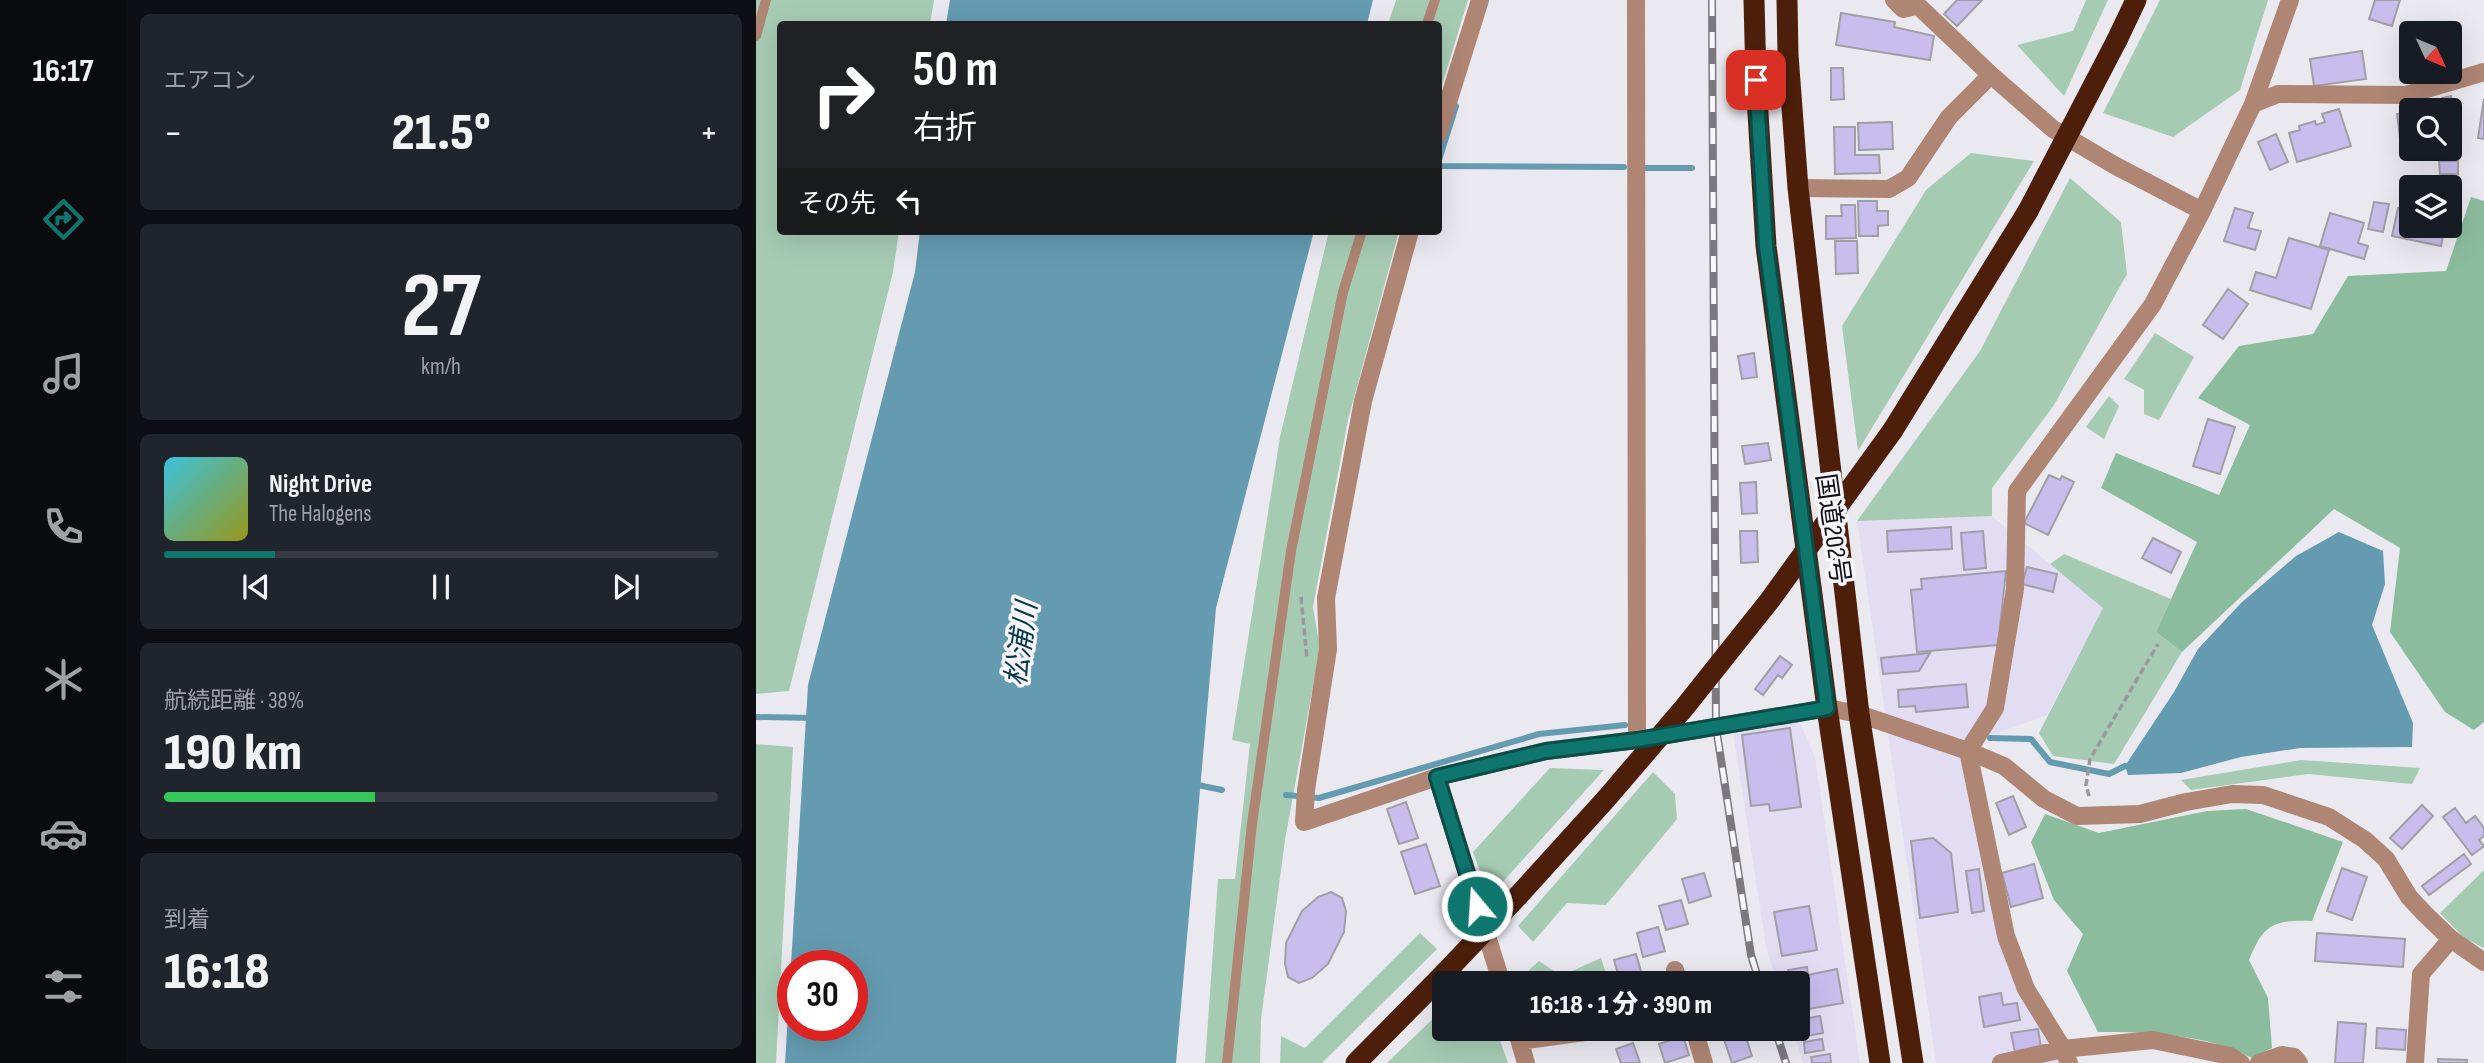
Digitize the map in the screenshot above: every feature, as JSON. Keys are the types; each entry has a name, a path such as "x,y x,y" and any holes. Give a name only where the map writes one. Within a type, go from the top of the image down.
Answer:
{"highway":[{"name":"国道202号","path":"1754,0 1766,246 1827,708 1881,1063"},
{"name":"国道202号","path":"1787,0 1787,55 1798,188 1860,714 1913,1063"},
{"path":"1356,1063 1518,896 1606,799 1684,708 1770,600 1893,430 1971,307 2028,211 2136,0"}],"street":[{"path":"1442,121 1480,0"},
{"path":"1636,0 1637,740"},
{"path":"1894,0 1903,9 1914,3 2053,129 2114,165 2202,211"},
{"path":"2066,1056 2026,989 2006,936 1968,751 1995,708 2015,589 2017,491 2153,304 2202,211 2253,104 2290,0"},
{"path":"2253,104 2278,94 2406,95 2484,72"},
{"path":"1798,188 1889,189 1899,185 1908,178 1949,117 1991,75"},
{"path":"1409,235 1363,401 1326,598 1328,649 1305,798 1304,822 1437,777 1546,751 1637,740 1827,708 1860,714 2004,766 2044,799 2077,816 2140,814 2232,794 2263,795 2329,817 2365,839 2386,859 2409,897 2451,940 2484,962"},
{"path":"1437,777 1498,971"},
{"path":"2415,1063 2421,974 2451,940"},
{"path":"2001,1063 2066,1056 2153,1040 2230,1056 2241,1063"},
{"path":"1520,1041 1527,1063"},
{"path":"1697,1041 1704,1063"},
{"path":"2259,1063 2283,1055 2294,1056 2299,1063"}],"lane":[{"path":"756,36 766,0"},
{"path":"1428,21 1435,0"},
{"path":"1227,1063 1252,824 1291,551 1343,292 1361,235"}],"path":[{"path":"1300,593 1307,659"},
{"path":"2085,785 2090,759 2158,644"}],"shaded area":[{"path":"1992,516 2103,608 2047,715 1961,746 2008,970 2047,1035 2059,1063 1936,1063 1857,521"},
{"path":"1798,719 1815,757 1860,1063 1803,1063 1796,1041 1810,1041 1810,971 1773,971 1766,947 1733,732"}],"green space":[{"path":"756,0 934,0 930,21 777,21 777,235 898,235 893,272 789,691 756,694"},
{"path":"1396,0 1468,0 1442,85 1442,21 1389,21"},
{"path":"2086,0 2108,0 2064,96 2017,45 2073,31"},
{"path":"2160,0 2268,0 2240,90 2173,137 2103,113"},
{"path":"1971,153 2034,161 1858,451 1842,326 1926,190"},
{"path":"2070,178 2121,222 2127,274 2054,405 1992,488 1992,516 1857,521 1980,351"},
{"path":"2471,197 2484,201 2484,722 2474,730 2445,712 2390,632 2400,548 2334,509 2182,652 2156,632 2197,542 2101,488 2116,453 2219,495 2250,425 2198,398 2239,346 2313,334 2348,276 2446,271 2457,238 2462,238 2462,224"},
{"path":"1328,235 1398,235 1348,420 1313,607 1320,648 1285,840 1261,1019 1260,1063 1205,1063 1218,879 1235,879 1250,744 1232,740 1280,437"},
{"path":"2155,333 2194,357 2159,420 2144,414 2144,390 2124,379"},
{"path":"2109,396 2119,406 2104,439 2086,427"},
{"path":"2064,554 2171,599 2156,632 2182,652 2114,764 2053,756 2039,733 2103,608 2050,564"},
{"path":"756,744 793,747 782,950 777,950 776,1063 756,1063"},
{"path":"2301,760 2420,768 2412,784 2308,774 2191,790 2181,780"},
{"path":"1550,768 1604,770 1489,897 1473,852"},
{"path":"1653,772 1675,794 1677,819 1606,905 1567,903 1533,942 1518,926"},
{"path":"2246,809 2343,842 2312,921 2288,921 2272,926 2260,938 2249,960 2268,998 2272,1048 2252,1058 2197,1039 2157,1034 2098,1032 2067,971 2083,934 2054,900 2031,842 2045,814 2099,833 2207,811"},
{"path":"2484,870 2484,948 2464,938 2440,913"},
{"path":"1420,933 1437,949 1322,1063 1280,1063 1281,1036 1305,1048"},
{"path":"1601,958 1605,971 1572,971"},
{"path":"1539,961 1554,971 1528,971"},
{"path":"1432,1020 1432,1041 1500,1041 1508,1063 1387,1063"}],"water":[{"path":"950,0 1373,0 1368,21 946,21"},
{"name":"松浦川","path":"920,235 1313,235 1216,608 1176,1063 785,1063 786,1041 868,1041 868,950 792,950 808,685 915,272"},
{"path":"2339,532 2383,551 2385,584 2372,625 2413,723 2412,747 2300,748 2241,757 2181,773 2128,775 2125,766 2174,692 2198,649 2241,603 2296,556"}],"building":[{"path":"1957,0 1982,0 1957,26 1944,14"},
{"path":"2375,0 2400,0 2392,26 2369,19"},
{"path":"1841,13 1895,22 1894,27 1934,36 1930,60 1836,45"},
{"path":"2362,51 2366,79 2314,86 2310,59"},
{"path":"1831,68 1843,68 1844,99 1831,100"},
{"path":"2484,99 2484,139 2478,138"},
{"path":"2339,109 2351,146 2297,162 2289,133 2300,130 2299,126 2315,121 2316,125 2325,122 2322,114"},
{"path":"1892,122 1893,149 1859,150 1858,123"},
{"path":"1834,127 1855,127 1855,155 1879,155 1880,173 1835,174"},
{"path":"2276,134 2288,162 2270,170 2258,142"},
{"path":"2439,161 2458,161 2458,174 2440,174"},
{"path":"1858,201 1877,201 1877,211 1888,211 1888,225 1878,226 1878,236 1859,236"},
{"path":"2374,202 2389,204 2383,232 2368,229"},
{"path":"1841,205 1855,205 1856,238 1826,239 1826,216 1842,216"},
{"path":"2235,208 2253,213 2248,228 2261,231 2255,250 2224,241"},
{"path":"2398,208 2399,208 2399,237 2392,236"},
{"path":"2330,213 2364,223 2358,243 2368,246 2364,259 2320,246"},
{"path":"2289,238 2329,250 2311,309 2250,290 2256,272 2276,278"},
{"path":"2402,238 2443,238 2441,246"},
{"path":"1835,241 1857,241 1858,273 1836,274"},
{"path":"2228,289 2248,304 2223,339 2203,325"},
{"path":"1754,353 1757,377 1742,379 1738,356"},
{"path":"2208,419 2235,427 2220,474 2193,466"},
{"path":"1768,443 1771,460 1745,464 1742,446"},
{"path":"2049,475 2060,480 2062,476 2074,482 2048,535 2024,523"},
{"path":"1756,482 1757,513 1742,514 1740,483"},
{"path":"1951,527 1952,549 1888,552 1887,531"},
{"path":"1740,531 1757,531 1758,562 1741,563"},
{"path":"1983,531 1986,568 1964,570 1961,533"},
{"path":"2153,538 2181,552 2171,573 2142,558"},
{"path":"2027,567 2057,574 2053,592 2022,584"},
{"path":"2006,571 1998,645 1917,652 1911,590 1922,589 1921,579"},
{"path":"1930,653 1919,671 1883,674 1881,658"},
{"path":"1780,656 1792,665 1782,678 1778,675 1763,695 1755,689"},
{"path":"1966,684 1968,707 1916,712 1915,706 1899,707 1898,690"},
{"path":"1790,728 1801,807 1770,811 1769,804 1751,806 1742,735"},
{"path":"2013,796 2026,827 2009,835 1996,803"},
{"path":"1406,802 1418,838 1399,844 1387,809"},
{"path":"2422,805 2433,816 2402,849 2390,838"},
{"path":"2455,808 2466,823 2475,816 2484,828 2484,836 2479,840 2484,846 2472,855 2443,817"},
{"path":"1933,838 1951,853 1958,912 1920,918 1911,841"},
{"path":"1426,844 1440,886 1415,894 1401,852"},
{"path":"2464,854 2471,864 2429,895 2422,886"},
{"path":"2034,864 2043,898 2011,907 2002,873"},
{"path":"2342,868 2367,877 2352,920 2327,911"},
{"path":"1979,869 1984,911 1972,913 1966,871"},
{"path":"1704,873 1711,896 1689,903 1682,879"},
{"path":"1331,892 1342,898 1346,911 1344,932 1328,964 1312,978 1299,983 1288,977 1285,964 1286,943 1302,911 1318,897"},
{"path":"1681,900 1688,924 1666,930 1659,906"},
{"path":"1809,906 1817,950 1782,956 1774,912"},
{"path":"1658,927 1665,951 1643,957 1637,933"},
{"path":"2317,933 2405,939 2403,967 2315,961"},
{"path":"1636,954 1641,971 1617,971 1614,960"},
{"path":"1807,967 1808,971 1788,971"},
{"path":"1837,969 1843,1003 1810,1009 1810,975"},
{"path":"2001,993 2003,1005 2017,1003 2020,1020 1984,1027 1979,997"},
{"path":"1820,1016 1823,1033 1810,1035 1810,1018"},
{"path":"2338,1022 2366,1024 2363,1063 2335,1063"},
{"path":"2377,1028 2406,1030 2405,1050 2376,1048"},
{"path":"2038,1029 2041,1048 2015,1052 2011,1033"},
{"path":"1822,1039 1824,1050 1805,1053 1804,1042"},
{"path":"1685,1041 1689,1055 1665,1063 1659,1044"},
{"path":"1724,1041 1747,1041 1752,1056 1732,1063"},
{"path":"1633,1043 1640,1063 1621,1063 1616,1049"},
{"path":"1830,1054 1831,1063 1812,1063 1811,1057"},
{"path":"2438,1059 2467,1060 2467,1063 2438,1063"}],"waterway":[{"path":"1442,150 1456,106"},
{"path":"1442,166 1624,167"},
{"path":"1645,168 1692,168"},
{"path":"756,717 814,718"},
{"path":"1286,795 1319,798 1539,734 1625,725"},
{"path":"1990,738 2031,739 2050,762 2109,774 2125,766"},
{"path":"1193,784 1222,790"}],"railway":[{"path":"1712,0 1716,727 1751,955 1756,971"},
{"path":"1779,1041 1786,1063"}],"route":[{"path":"1477,906 1437,777 1546,751 1637,740 1827,708 1766,246 1756,80"}]}
